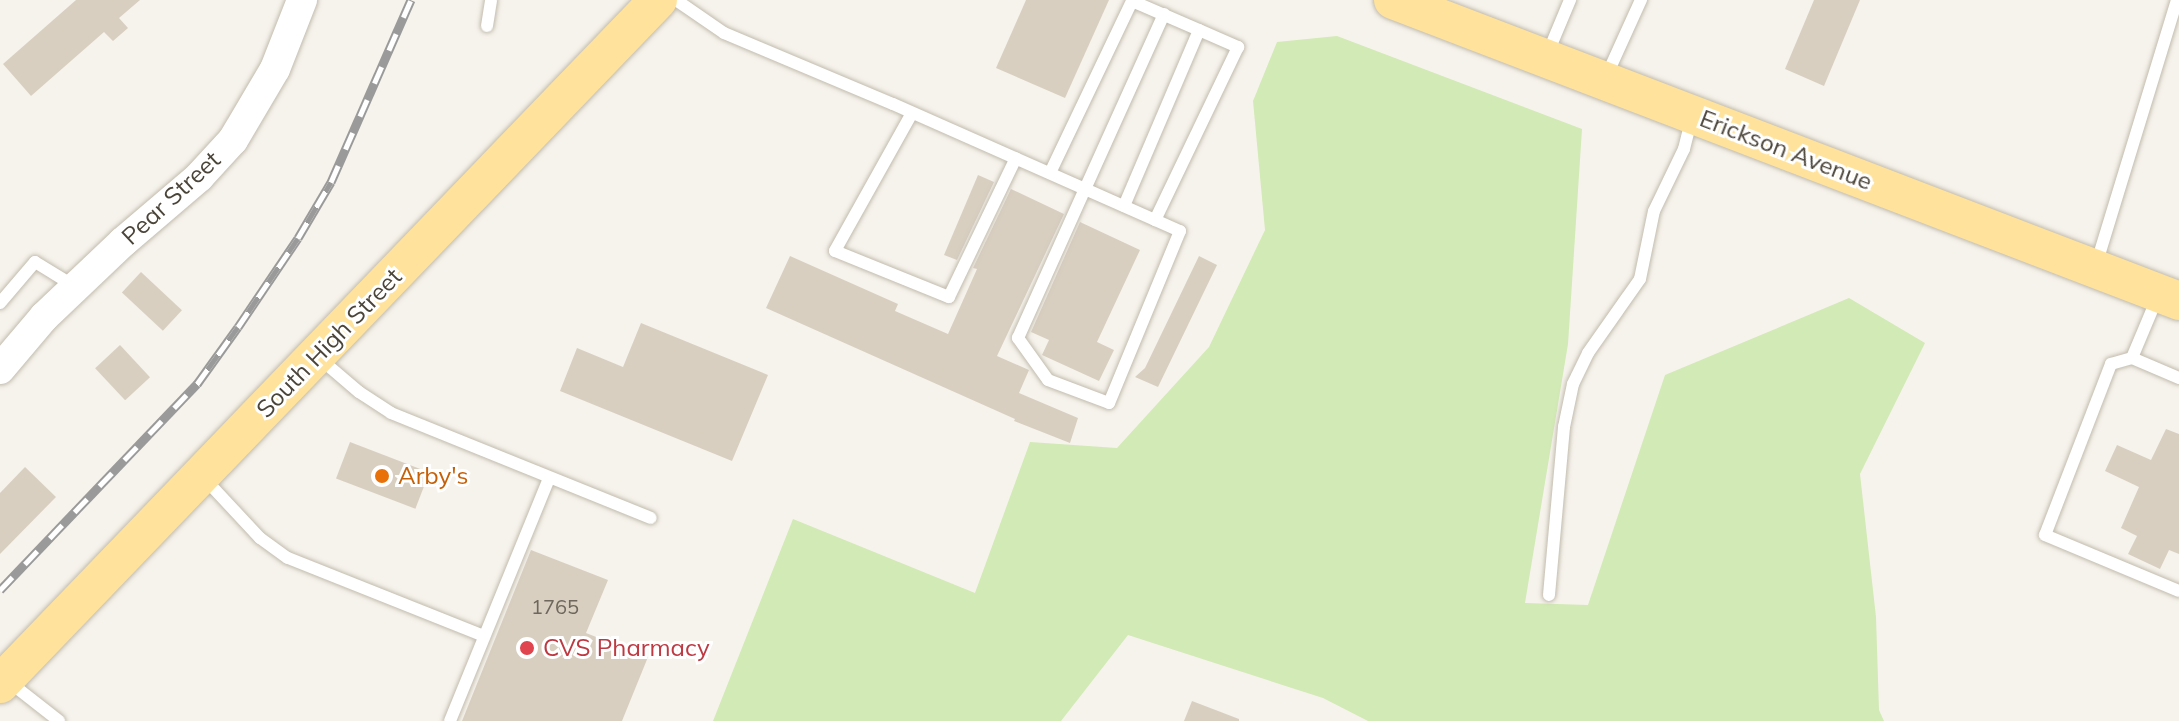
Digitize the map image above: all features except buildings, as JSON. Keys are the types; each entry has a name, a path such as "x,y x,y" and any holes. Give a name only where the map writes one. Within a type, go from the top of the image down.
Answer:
{"main road":[{"name":"South High Street","path":"3,682 658,0"},
{"name":"Erickson Avenue","path":"1393,0 2169,297"}],"street":[{"name":"Pear Street","path":"0,369 44,317 199,177 233,140 275,69 302,0"}],"lane":[{"path":"487,26 491,0"},
{"path":"676,0 724,33 1016,158 1085,189 1180,231 1109,403 1048,380 1018,338 1085,189 1164,14"},
{"path":"1605,81 1641,0"},
{"path":"2095,268 2177,0"},
{"path":"1050,173 1132,1 1238,47 1155,220"},
{"path":"1545,58 1567,1"},
{"path":"1124,206 1199,30"},
{"path":"912,113 835,251 949,297 1016,158"},
{"path":"1549,595 1564,427 1573,384 1588,353 1640,279 1654,211 1684,149 1693,114"},
{"path":"0,303 35,262 76,287"},
{"path":"2132,358 2169,297"},
{"path":"317,356 359,392 391,413 651,518"},
{"path":"2179,378 2132,358 2111,364 2045,535 2179,591"},
{"path":"202,475 260,538 288,558 484,636"},
{"path":"450,721 549,478"},
{"path":"3,682 59,721"}],"green space":[{"path":"1337,36 1582,129 1568,344 1525,603 1588,605 1665,375 1849,298 1925,343 1860,474 1876,617 1879,710 1884,721 1368,721 1323,698 1128,635 1061,721 713,721 793,519 975,593 1030,442 1117,448 1209,347 1265,230 1253,101 1277,42"}],"railway":[{"path":"0,590 197,384 238,327 298,238 331,182 411,0"}],"place":[{"name":"Arby's","path":"382,476"},
{"name":"CVS Pharmacy","path":"527,648"}]}
